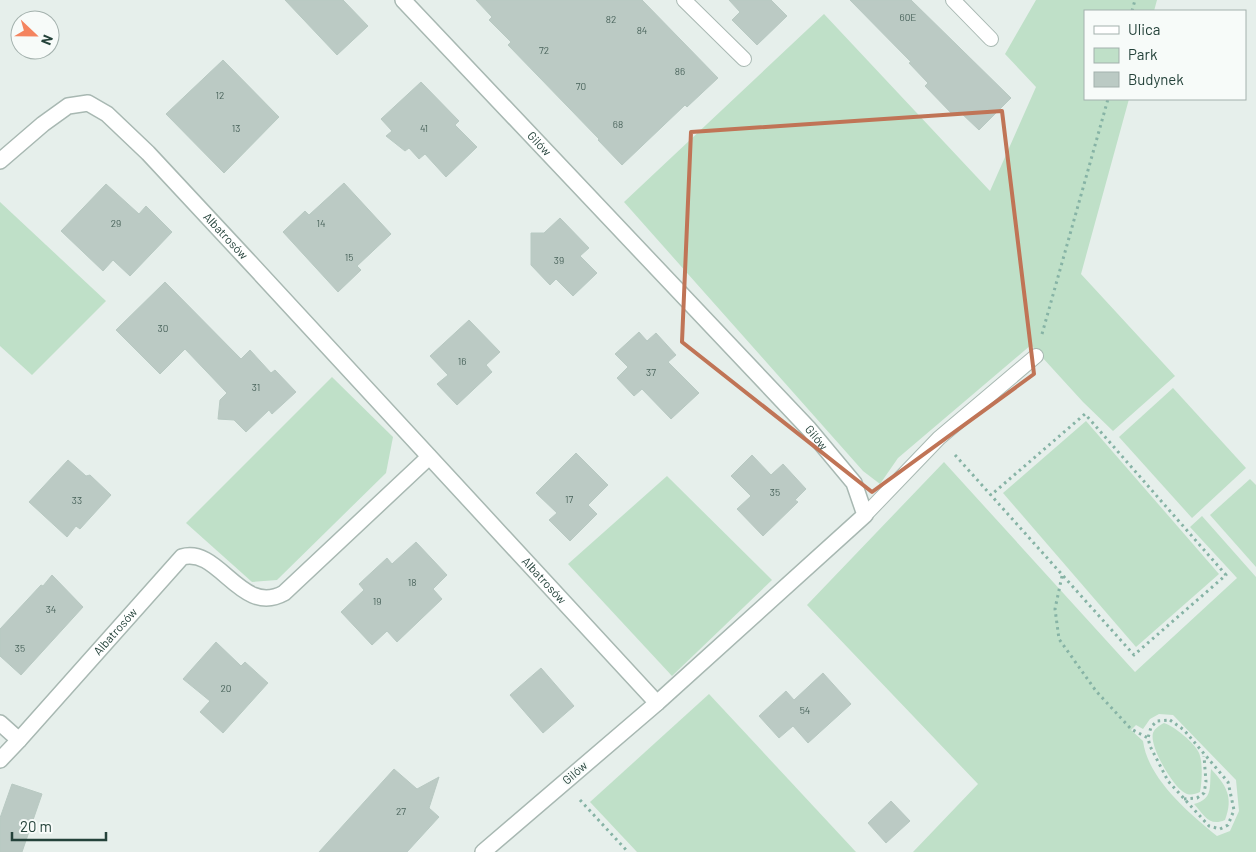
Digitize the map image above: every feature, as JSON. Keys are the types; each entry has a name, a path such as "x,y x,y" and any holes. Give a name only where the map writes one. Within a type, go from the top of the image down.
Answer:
{"street":[{"name":"Gilów","path":"403,0 809,429 854,483 864,515 657,703 482,852"},
{"name":"Albatrosów","path":"0,161 43,124 68,106 88,103 107,114 148,153 657,703"},
{"name":"Albatrosów","path":"0,760 182,556 197,556 206,560 246,592 256,597 277,598 284,594 429,457"},
{"path":"0,723 19,740"}],"lane":[{"path":"684,0 744,59"},
{"path":"953,0 991,39"},
{"path":"864,515 939,438 1036,356"}],"path":[{"path":"1036,356 1108,100"},
{"path":"939,438 1134,655 1226,575 1085,414 991,495"},
{"path":"1062,576 1055,609 1059,640 1096,691 1131,729 1148,738"},
{"path":"1157,720 1170,720 1184,730 1204,754 1228,782 1234,810 1228,825 1220,829 1209,826 1168,782 1150,746 1148,738 1151,727 1157,720"},
{"path":"1184,799 1197,798 1204,793 1206,782 1204,754"},
{"path":"564,783 628,852"}],"highlighted area":[{"path":"1002,111 1034,374 872,492 682,342 691,132"}],"green space":[{"path":"1036,0 1157,0 1154,10 1084,10 1084,100 1129,100 1081,274 1175,376 1113,431 1083,402 1031,345 898,458 880,484 863,471 624,202 824,14 990,191 1036,87 1005,54"},
{"path":"0,202 106,301 32,375 0,346"},
{"path":"332,377 393,437 386,473 277,580 252,582 186,523"},
{"path":"1173,388 1246,468 1192,518 1119,437"},
{"path":"1086,421 1219,574 1136,647 1003,493"},
{"path":"944,462 1135,672 1237,578 1190,527 1202,516 1256,577 1256,852 913,852 978,784 807,605","holes":["1159,714 1173,715 1236,780 1239,811 1230,831 1217,836 1171,794 1153,769 1146,755 1143,741 1131,730 1136,725 1143,729 1150,719"]},
{"path":"667,476 772,580 672,676 568,564"},
{"path":"1250,479 1256,485 1256,567 1210,515"},
{"path":"709,694 856,852 637,852 590,802"},
{"path":"1164,723 1184,735 1197,749 1202,772 1200,792 1191,795 1185,793 1174,783 1163,766 1155,747 1153,733"},
{"path":"1211,769 1221,780 1228,798 1229,805 1225,820 1219,822 1207,819 1194,804 1205,799 1208,795"}],"building":[{"path":"285,0 343,0 368,26 337,55"},
{"path":"476,0 642,0 718,78 687,107 685,105 622,165 508,45 511,42 489,20 492,17"},
{"path":"729,0 771,0 787,16 757,45 732,20 740,12"},
{"path":"850,0 911,0 1011,98 979,130 959,111 954,116 925,86 928,83 909,63 911,62"},
{"path":"223,60 279,117 224,173 166,114"},
{"path":"421,82 459,121 455,125 477,147 446,177 425,154 419,159 409,148 405,151 386,136 392,131 381,119"},
{"path":"344,183 391,234 357,266 361,270 338,292 283,232 305,211 309,215"},
{"path":"106,184 139,214 146,206 172,232 130,276 113,260 103,271 61,231"},
{"path":"560,218 589,248 580,256 597,273 573,296 556,279 550,285 531,265 531,233 544,233"},
{"path":"165,282 241,359 250,350 271,373 275,370 296,392 272,414 269,410 246,432 234,420 218,419 220,400 227,393 185,349 160,374 116,330"},
{"path":"469,320 500,352 486,365 492,372 457,405 437,384 448,375 430,356"},
{"path":"639,332 647,341 656,333 676,355 668,362 699,393 671,419 642,389 634,396 617,378 628,367 615,354"},
{"path":"576,453 608,485 588,505 597,514 570,541 549,520 557,513 536,493"},
{"path":"752,455 771,475 783,464 806,489 795,500 798,502 763,536 737,509 751,496 731,476"},
{"path":"68,460 86,476 90,475 111,495 80,529 76,526 67,537 29,502"},
{"path":"416,542 447,575 433,589 442,599 397,642 387,631 372,645 341,612 364,590 359,584 387,558 392,564"},
{"path":"52,575 83,607 21,675 0,656 0,629"},
{"path":"216,642 241,666 245,662 268,683 223,733 200,712 210,701 183,679"},
{"path":"541,668 574,706 543,733 510,695"},
{"path":"823,673 851,704 808,743 793,726 779,738 759,716 786,691 794,700"},
{"path":"394,769 417,789 439,777 429,808 439,817 407,852 319,852"},
{"path":"12,784 42,794 22,852 0,852 0,818"},
{"path":"891,801 910,821 886,843 868,823"}]}
